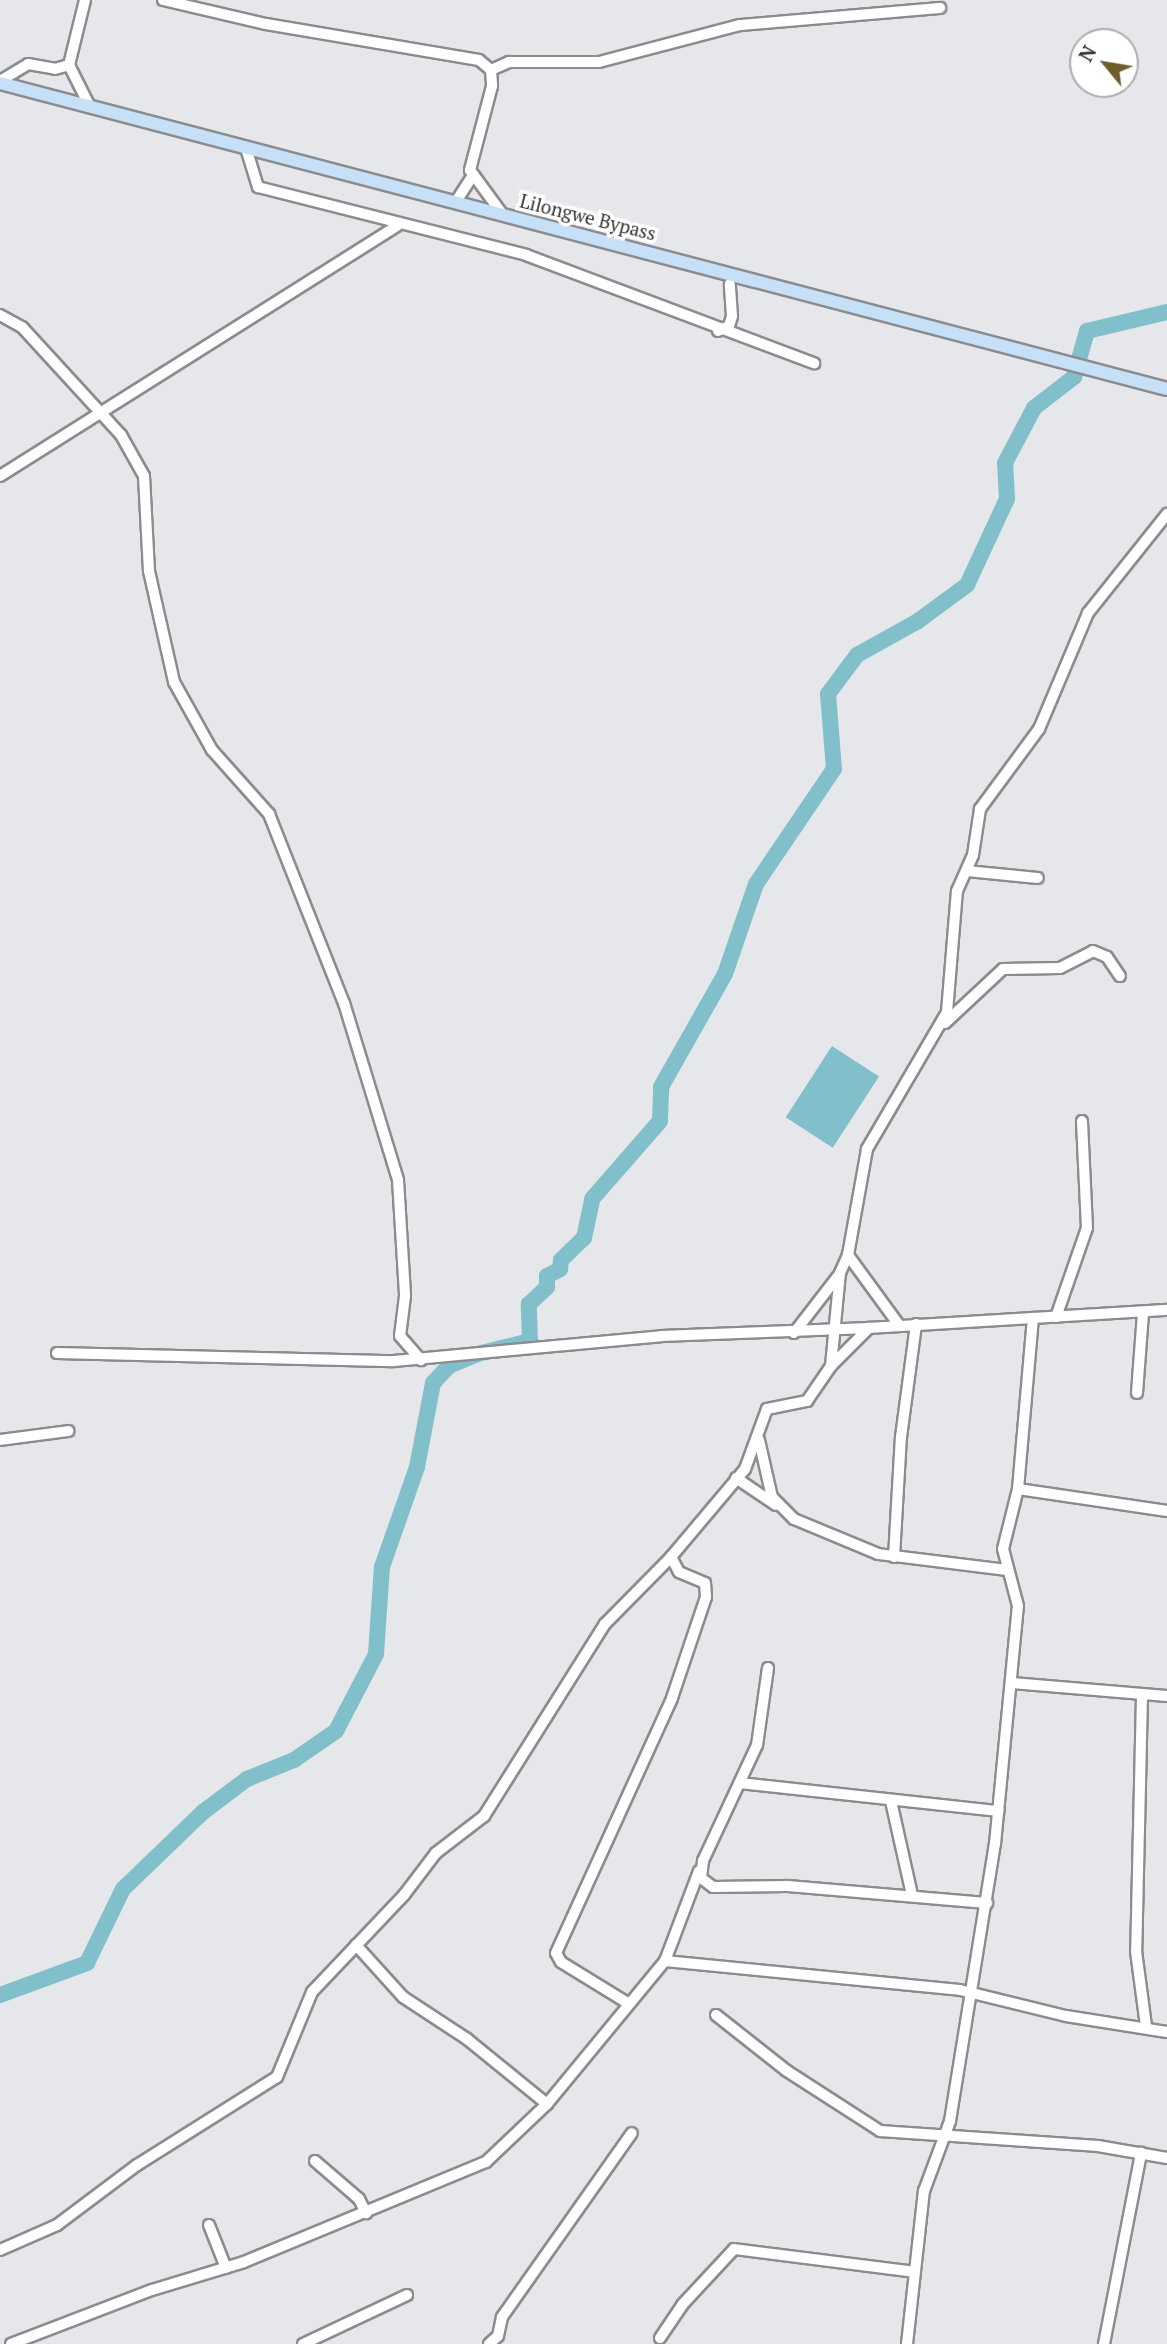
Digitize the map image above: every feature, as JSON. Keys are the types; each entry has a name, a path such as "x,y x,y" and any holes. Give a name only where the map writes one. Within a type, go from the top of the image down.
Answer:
{"main road":[{"name":"Lilongwe Bypass","path":"0,82 1167,389"}],"street":[{"path":"85,0 69,65 90,107"},
{"path":"163,0 352,40 471,58 491,70"},
{"path":"491,70 509,62 599,62 740,25 940,8"},
{"path":"0,82 28,64 55,69 69,65"},
{"path":"455,202 473,175 491,70"},
{"path":"246,148 257,187 397,226 526,255 689,312 718,331 814,363"},
{"path":"473,175 503,215"},
{"path":"0,476 397,226"},
{"path":"718,331 729,326 732,316 730,284"},
{"path":"0,315 22,327 135,453 144,476 149,571 174,682 212,750 269,814 344,1003 398,1180 404,1296 400,1336 421,1360"},
{"path":"942,1026 957,891 967,871 980,809 1039,729 1088,613 1167,514"},
{"path":"967,871 1038,877"},
{"path":"794,1334 840,1273 848,1255 867,1149 942,1026 1003,969 1060,968 1093,951 1107,957 1120,976"},
{"path":"1056,1317 1087,1228 1082,1121"},
{"path":"848,1255 899,1325"},
{"path":"831,1366 832,1331 840,1273"},
{"path":"57,1353 421,1360 661,1336 794,1334 899,1325 1167,1310"},
{"path":"1138,1393 1143,1312"},
{"path":"907,2344 924,2191 944,2136 987,1903 1018,1606 1006,1570 1003,1549 1018,1489 1033,1318"},
{"path":"894,1557 901,1437 916,1324"},
{"path":"0,2250 57,2225 137,2165 270,2084 284,2066 308,1997 436,1853 484,1816 604,1624 671,1557 736,1478 751,1456 767,1409 807,1401 831,1366 869,1328"},
{"path":"0,1440 68,1431"},
{"path":"758,1431 768,1488 780,1507"},
{"path":"736,1478 844,1544 894,1557 1006,1570"},
{"path":"1018,1489 1167,1511"},
{"path":"626,2002 561,1962 556,1953 672,1698 706,1597 705,1583 679,1572 671,1557"},
{"path":"11,2344 152,2290 226,2268 486,2162 547,2104 626,2002 664,1961 699,1871 757,1745 768,1668"},
{"path":"1011,1683 1167,1696"},
{"path":"1142,1696 1136,1951 1146,2026"},
{"path":"740,1783 998,1811"},
{"path":"891,1801 912,1895"},
{"path":"699,1871 713,1887 912,1895 987,1903"},
{"path":"356,1944 403,1997 467,2039 547,2104"},
{"path":"664,1961 972,1994 1066,2016 1146,2026 1167,2032"},
{"path":"716,2015 861,2122 880,2131 1141,2153 1167,2158"},
{"path":"489,2344 501,2340 502,2318 632,2133"},
{"path":"1104,2344 1141,2153"},
{"path":"315,2161 359,2199 366,2213"},
{"path":"209,2225 226,2268"},
{"path":"660,2337 682,2305 734,2249 915,2272"},
{"path":"303,2344 407,2295"}],"water":[{"path":"832,1046 879,1076 833,1148 786,1117"}],"waterway":[{"path":"0,1995 87,1963 123,1889 203,1812 247,1779 294,1760 336,1731 376,1654 382,1567 417,1467 433,1383 449,1366 477,1354 530,1341 529,1304 547,1287 547,1276 560,1269 561,1260 584,1238 592,1199 660,1121 661,1087 725,974 756,884 834,769 828,694 857,655 918,621 967,585 1007,499 1005,463 1034,408 1074,377 1087,331 1167,312"}]}
